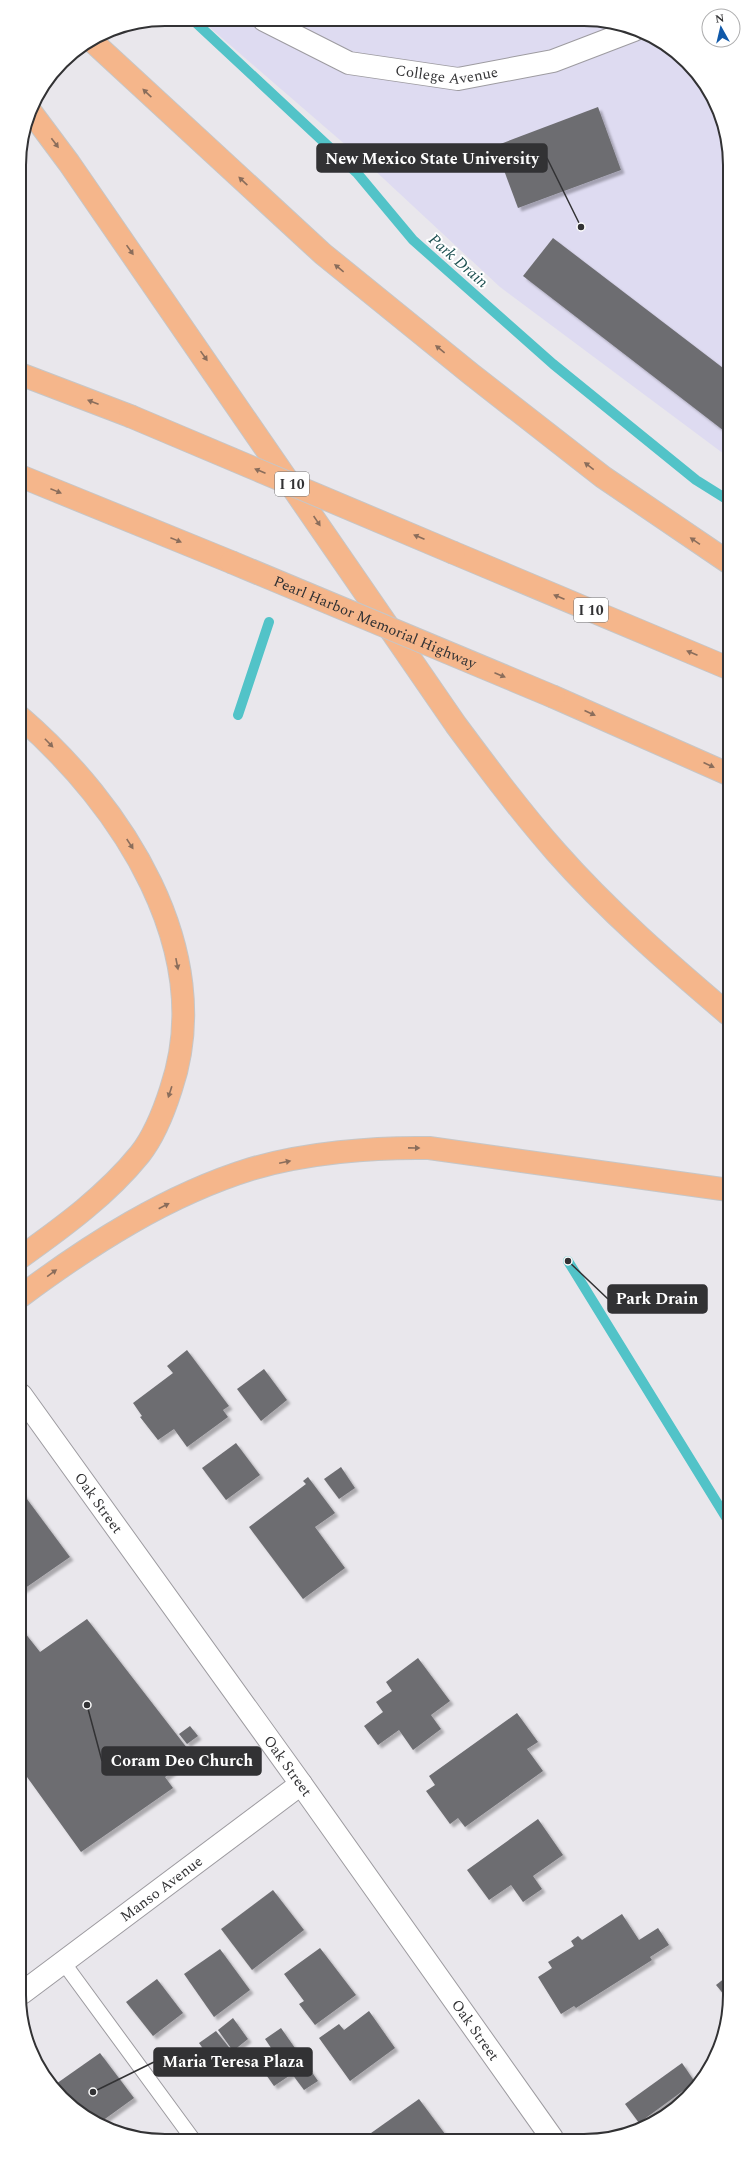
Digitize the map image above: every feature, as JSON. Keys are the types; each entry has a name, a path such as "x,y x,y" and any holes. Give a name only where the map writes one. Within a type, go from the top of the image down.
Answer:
{"highway":[{"path":"96,45 323,254 471,374 603,477 723,559"},
{"path":"35,117 74,169 456,725 506,793 556,852 616,914 673,967 723,1010"},
{"name":"I 10","path":"26,376 130,416 723,666"},
{"name":"Pearl Harbor Memorial Highway","path":"26,478 231,562 554,698 723,772"},
{"path":"26,722 41,734 81,776 143,865 161,904 174,950 183,996 183,1039 176,1076 162,1118 141,1153 112,1184 81,1213 26,1253"},
{"path":"26,1292 66,1263 122,1228 167,1204 252,1169 298,1159 390,1147 429,1148 723,1189"}],"street":[{"name":"College Avenue","path":"276,26 349,63 458,79 553,61 626,33"},
{"name":"Oak Street","path":"26,1402 301,1784 549,2134"},
{"name":"Manso Avenue","path":"26,1990 301,1784"}],"lane":[{"path":"63,1962 189,2134"}],"shaded area":[{"path":"208,26 593,26 620,31 637,37 668,55 688,73 700,88 716,121 722,147 723,453 500,287 370,166"}],"building":[{"path":"598,107 621,170 518,208 495,146"},
{"path":"553,238 723,368 723,430 523,276"},
{"path":"187,1350 229,1406 223,1410 228,1417 187,1447 174,1429 158,1440 140,1417 142,1416 133,1403 173,1373 167,1366"},
{"path":"264,1369 287,1400 261,1421 237,1389"},
{"path":"236,1443 260,1475 226,1500 202,1468"},
{"path":"341,1467 355,1488 339,1499 324,1479"},
{"path":"308,1477 335,1513 315,1527 345,1568 303,1599 249,1527 306,1484 303,1481"},
{"path":"26,1498 70,1557 26,1588"},
{"path":"87,1619 194,1757 165,1777 173,1788 81,1852 26,1776 26,1634 40,1652"},
{"path":"418,1658 450,1701 431,1715 441,1729 413,1750 399,1730 378,1745 364,1726 383,1712 376,1702 392,1691 386,1682"},
{"path":"517,1713 538,1742 527,1749 543,1771 465,1827 458,1818 450,1824 426,1791 435,1785 429,1776"},
{"path":"190,1726 198,1736 187,1744 179,1734"},
{"path":"538,1819 563,1855 533,1876 542,1889 523,1902 511,1885 489,1900 467,1870"},
{"path":"273,1890 304,1930 252,1970 221,1929"},
{"path":"622,1914 639,1940 658,1928 669,1945 650,1957 652,1960 576,2008 574,2006 561,2014 538,1977 552,1968 548,1962 574,1946 571,1941 578,1936 582,1940"},
{"path":"320,1948 356,1995 315,2025 299,2004 304,2001 284,1974"},
{"path":"220,1949 250,1990 214,2017 184,1974"},
{"path":"157,1979 183,2013 153,2036 126,2002"},
{"path":"723,1980 723,1994 716,1985"},
{"path":"369,2011 395,2048 350,2081 319,2038 339,2024 344,2030"},
{"path":"233,2018 248,2039 233,2051 218,2030"},
{"path":"281,2028 318,2081 304,2090 292,2074 274,2086 262,2069 278,2058 265,2039"},
{"path":"216,2031 232,2051 214,2064 199,2043"},
{"path":"100,2053 134,2098 104,2120 81,2105 67,2093 58,2082"},
{"path":"682,2063 694,2080 688,2087 638,2122 625,2104"},
{"path":"419,2099 445,2134 370,2134"}],"waterway":[{"name":"Park Drain","path":"200,26 357,173 413,240 553,364 696,480 723,497"},
{"path":"238,715 269,622"},
{"name":"Park Drain","path":"568,1261 723,1512"}],"place":[{"name":"New Mexico State University","path":"581,227"},
{"name":"Park Drain","path":"568,1261"},
{"name":"Coram Deo Church","path":"87,1705"},
{"name":"Maria Teresa Plaza","path":"93,2092"}]}
